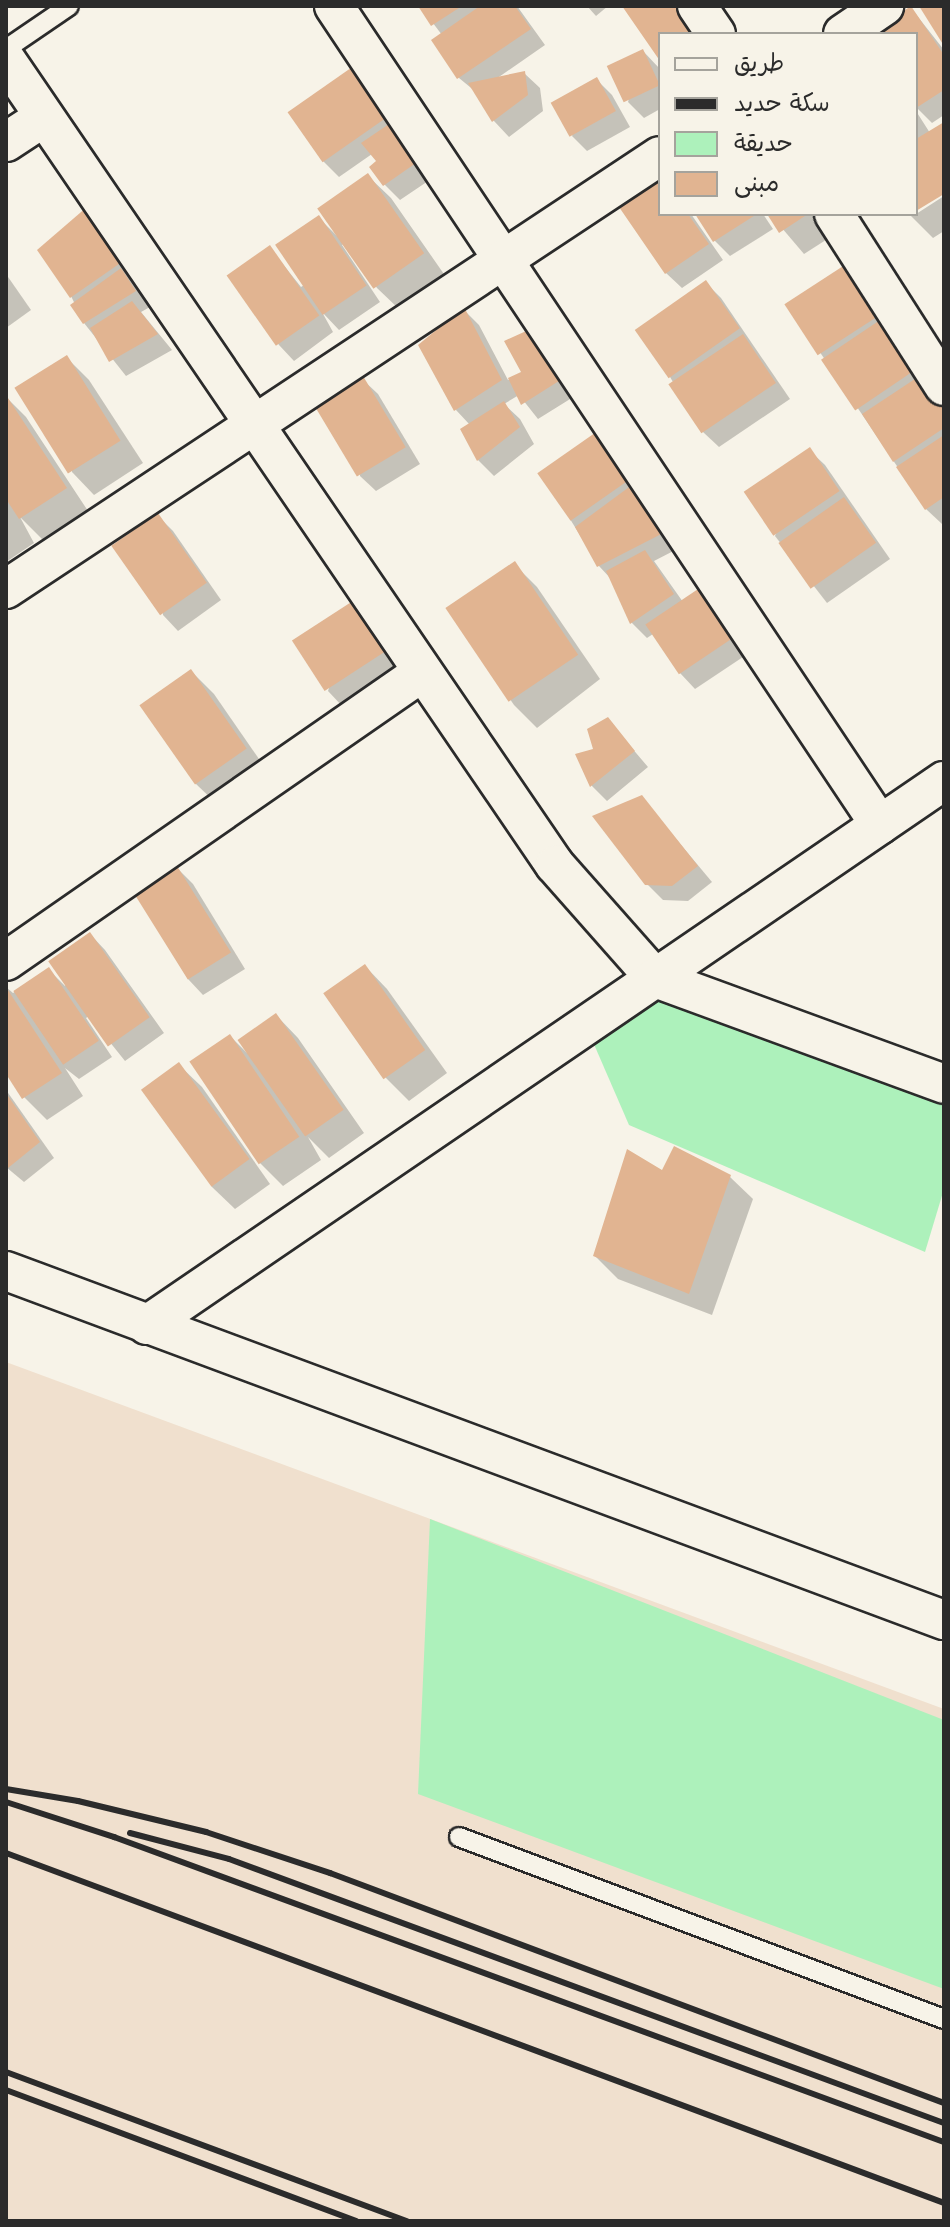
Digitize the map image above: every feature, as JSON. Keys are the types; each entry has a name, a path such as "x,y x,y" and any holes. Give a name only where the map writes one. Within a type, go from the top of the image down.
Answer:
{"street":[{"path":"334,6 880,825"},
{"path":"697,6 715,32"},
{"path":"846,32 884,6"},
{"path":"6,60 256,423 421,673 555,865 655,978 944,1084"},
{"path":"6,142 44,117"},
{"path":"6,589 658,157"},
{"path":"835,216 944,386"},
{"path":"6,961 421,673"},
{"path":"147,1325 944,781"},
{"path":"6,1271 944,1620"}],"lane":[{"path":"6,49 69,6"},
{"path":"459,1837 944,2019"}],"shaded area":[{"path":"6,1362 944,1709 944,2221 6,2221"}],"green space":[{"path":"660,998 944,1101 944,1189 925,1252 629,1125 593,1042"},
{"path":"430,1519 944,1720 944,1989 418,1794"}],"building":[{"path":"418,6 462,6 431,26"},
{"path":"480,6 515,6 531,29 457,79 431,40"},
{"path":"622,6 679,6 697,32 658,32 658,58"},
{"path":"911,6 944,55 944,90 918,107 918,32 872,32"},
{"path":"919,6 944,6 944,46"},
{"path":"643,49 658,86 624,102 607,66"},
{"path":"358,63 393,113 323,162 288,112"},
{"path":"525,71 528,95 492,122 468,83"},
{"path":"597,77 616,111 570,137 551,103"},
{"path":"392,122 426,156 383,186 369,167 376,161 361,143"},
{"path":"944,122 944,194 918,210 918,138"},
{"path":"368,173 424,253 373,289 317,209"},
{"path":"658,180 658,216 689,216 709,244 665,274 619,207"},
{"path":"95,200 129,257 70,298 37,250"},
{"path":"319,215 367,285 323,315 275,245"},
{"path":"696,216 754,216 713,242"},
{"path":"768,216 805,216 779,233"},
{"path":"270,245 319,315 276,346 227,275"},
{"path":"854,259 887,310 818,355 784,304"},
{"path":"121,268 136,291 83,324 70,305"},
{"path":"706,280 740,328 669,378 635,330"},
{"path":"132,301 158,334 109,362 90,328"},
{"path":"464,307 502,380 454,411 418,345"},
{"path":"889,314 923,365 855,410 821,360"},
{"path":"535,327 570,374 521,405 508,378 521,372 504,341"},
{"path":"743,334 776,383 701,433 668,384"},
{"path":"67,355 121,441 68,474 14,388"},
{"path":"927,371 944,397 944,428 893,462 862,414"},
{"path":"363,376 406,447 357,477 314,405"},
{"path":"6,395 67,488 19,519 6,499"},
{"path":"504,401 520,427 477,461 460,429"},
{"path":"602,428 635,476 571,521 537,473"},
{"path":"944,435 944,497 925,510 896,467"},
{"path":"810,447 840,491 773,536 744,492"},
{"path":"640,479 673,528 597,567 575,527"},
{"path":"844,497 876,543 811,589 778,543"},
{"path":"158,513 207,583 160,615 111,546"},
{"path":"645,550 674,594 630,624 606,571"},
{"path":"515,561 578,655 509,702 445,608"},
{"path":"710,581 744,631 679,674 645,625"},
{"path":"359,597 392,647 325,691 292,641"},
{"path":"191,669 247,748 195,785 139,705"},
{"path":"608,717 635,751 590,787 575,754 593,749 587,729"},
{"path":"642,795 698,866 672,886 645,885 592,816"},
{"path":"177,866 231,953 188,980 134,893"},
{"path":"90,932 150,1017 108,1046 48,961"},
{"path":"365,964 425,1050 383,1079 323,993"},
{"path":"49,967 99,1041 63,1065 13,991"},
{"path":"6,987 62,1073 22,1099 6,1074"},
{"path":"276,1013 344,1110 305,1137 237,1040"},
{"path":"230,1034 299,1137 259,1164 189,1061"},
{"path":"179,1062 250,1159 212,1187 141,1090"},
{"path":"6,1093 40,1142 8,1168 6,1165"},
{"path":"674,1146 731,1175 689,1294 593,1256 627,1149 662,1170"}],"railway":[{"path":"6,1789 78,1801 206,1832 330,1873 944,2103"},
{"path":"6,1802 114,1837 944,2142"},
{"path":"130,1833 229,1859 944,2123"},
{"path":"6,1853 944,2203"},
{"path":"6,2072 407,2221"},
{"path":"6,2090 356,2221"}]}
